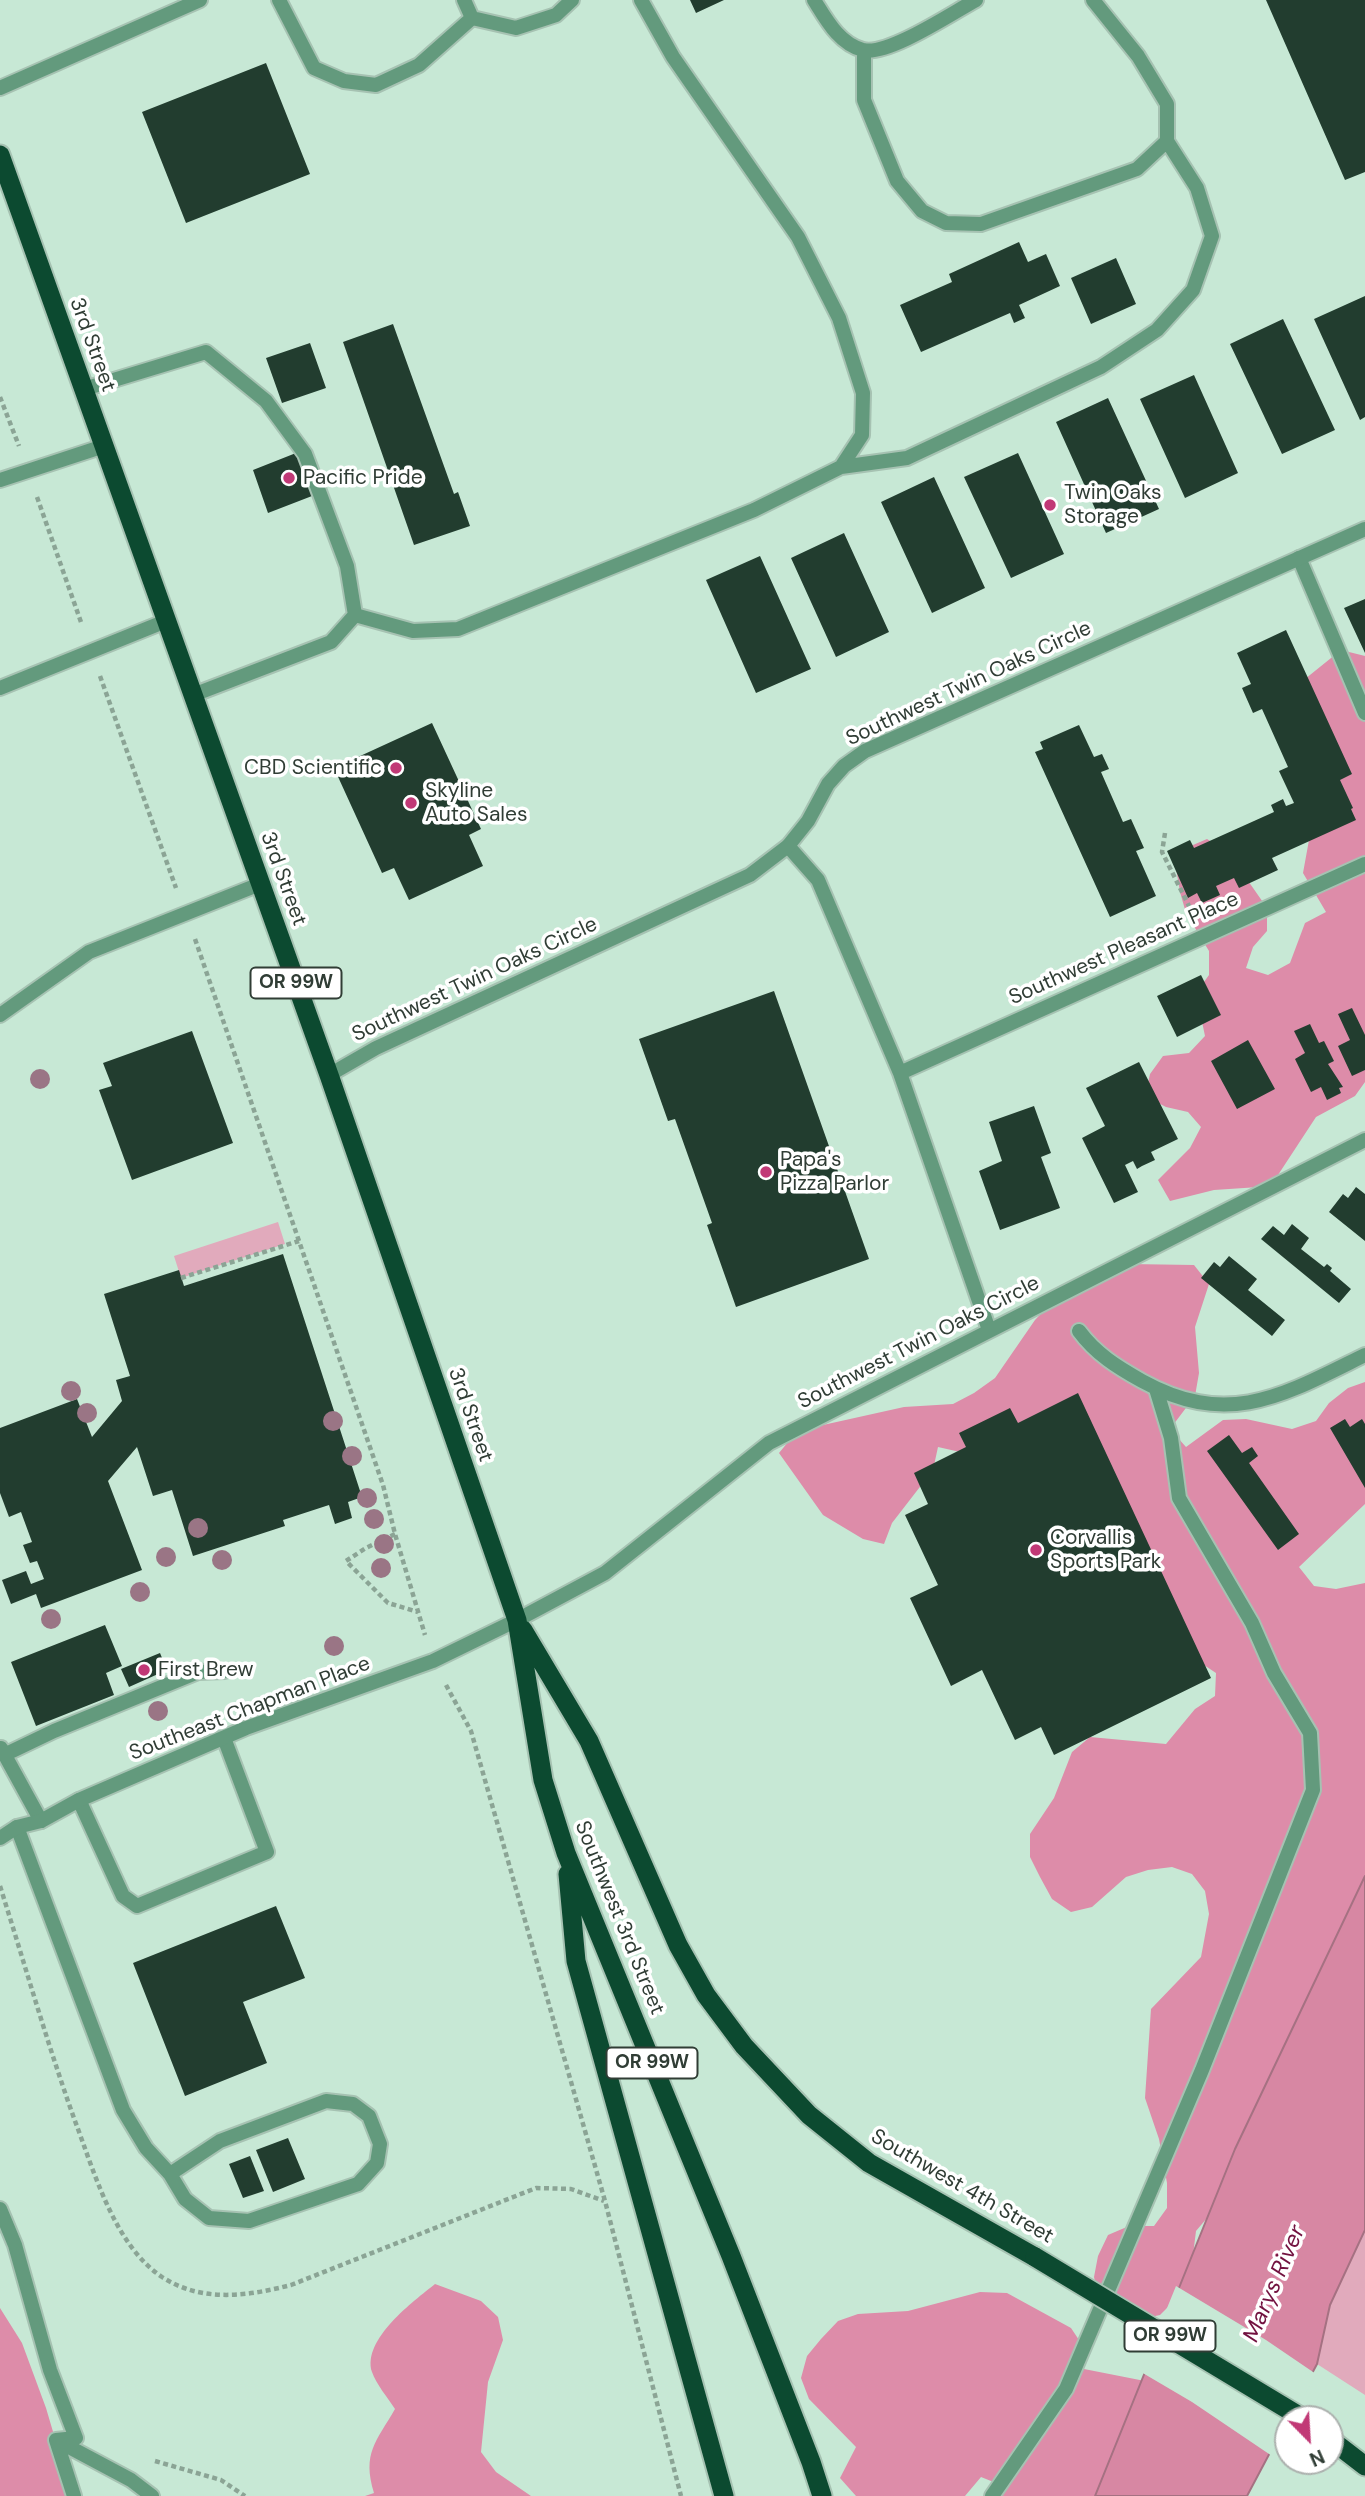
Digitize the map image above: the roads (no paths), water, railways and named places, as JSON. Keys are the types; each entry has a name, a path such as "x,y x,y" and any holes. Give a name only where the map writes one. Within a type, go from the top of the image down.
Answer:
{"highway":[{"name":"3rd Street","path":"0,155 329,1075 517,1620"},
{"name":"Southwest 3rd Street","path":"517,1620 543,1780 566,1853 731,2256 822,2496"},
{"name":"Southwest 4th Street","path":"517,1620 589,1741 678,1945 706,1995 744,2046 809,2115 869,2163 1035,2257 1281,2405"},
{"path":"566,1853 576,1961 724,2496"},
{"path":"1344,2450 1365,2466"}],"street":[{"path":"0,88 200,0"},
{"path":"279,0 314,68 344,81 376,85 419,65 472,18"},
{"path":"464,0 472,18"},
{"path":"472,18 516,28 556,15 572,0"},
{"path":"641,0 673,57 798,237 839,318 863,393 863,435 841,467"},
{"path":"814,0 842,38 864,50 900,43 976,0"},
{"path":"355,615 413,631 458,629 754,510 841,467 907,458 1101,367 1157,330 1193,290 1212,236 1197,188 1167,141 1167,104 1138,56 1093,0"},
{"path":"864,50 864,100 897,181 922,211 946,223 981,224 1137,169 1167,141"},
{"path":"84,389 206,352 266,401 304,454 348,566 355,615 331,642 192,695"},
{"path":"0,480 104,446"},
{"name":"Southwest Twin Oaks Circle","path":"329,1075 376,1048 751,875 788,846 808,821 828,784 845,766 865,751 1365,528"},
{"path":"1299,558 1365,713"},
{"path":"0,688 166,621"},
{"path":"788,846 818,880 900,1073 989,1330"},
{"name":"Southwest Pleasant Place","path":"900,1073 1365,864"},
{"path":"0,1015 89,952 260,884"},
{"name":"Southwest Twin Oaks Circle","path":"517,1620 605,1573 769,1443 1365,1140"},
{"path":"1079,1331 1109,1363 1156,1389 1183,1400 1203,1404 1244,1404 1290,1392 1365,1355"},
{"path":"992,2496 1066,2389 1202,2070 1313,1790 1310,1733 1274,1673 1252,1623 1179,1498 1171,1438 1156,1389"},
{"name":"Southeast Chapman Place","path":"0,1838 17,1827 41,1821 79,1800 225,1738 433,1661 517,1620"},
{"path":"41,1821 2,1751 198,1672 225,1671"},
{"path":"79,1800 123,1896 137,1906 267,1852 225,1738"},
{"path":"17,1827 123,2110 146,2148 170,2174 185,2199 209,2218 249,2221 358,2184 377,2163 380,2144 369,2116 353,2104 326,2101 220,2141 199,2152 170,2174"},
{"path":"0,2209 15,2245 50,2370 76,2438 55,2440"},
{"path":"55,2440 74,2496"},
{"path":"55,2440 131,2480 152,2496"}],"water":[{"name":"Marys River","path":"1365,1876 1365,2230 1330,2305 1317,2364 1295,2405 1274,2405 1274,2445 1247,2496 1095,2496 1235,2149"}],"place":[{"name":"Pacific Pride","path":"289,478"},
{"name":"Twin Oaks Storage","path":"1050,505"},
{"name":"CBD Scientific","path":"396,768"},
{"name":"Skyline Auto Sales","path":"411,803"},
{"name":"Papa's Pizza Parlor","path":"766,1172"},
{"name":"Corvallis Sports Park","path":"1036,1550"},
{"name":"First Brew","path":"144,1670"}]}
